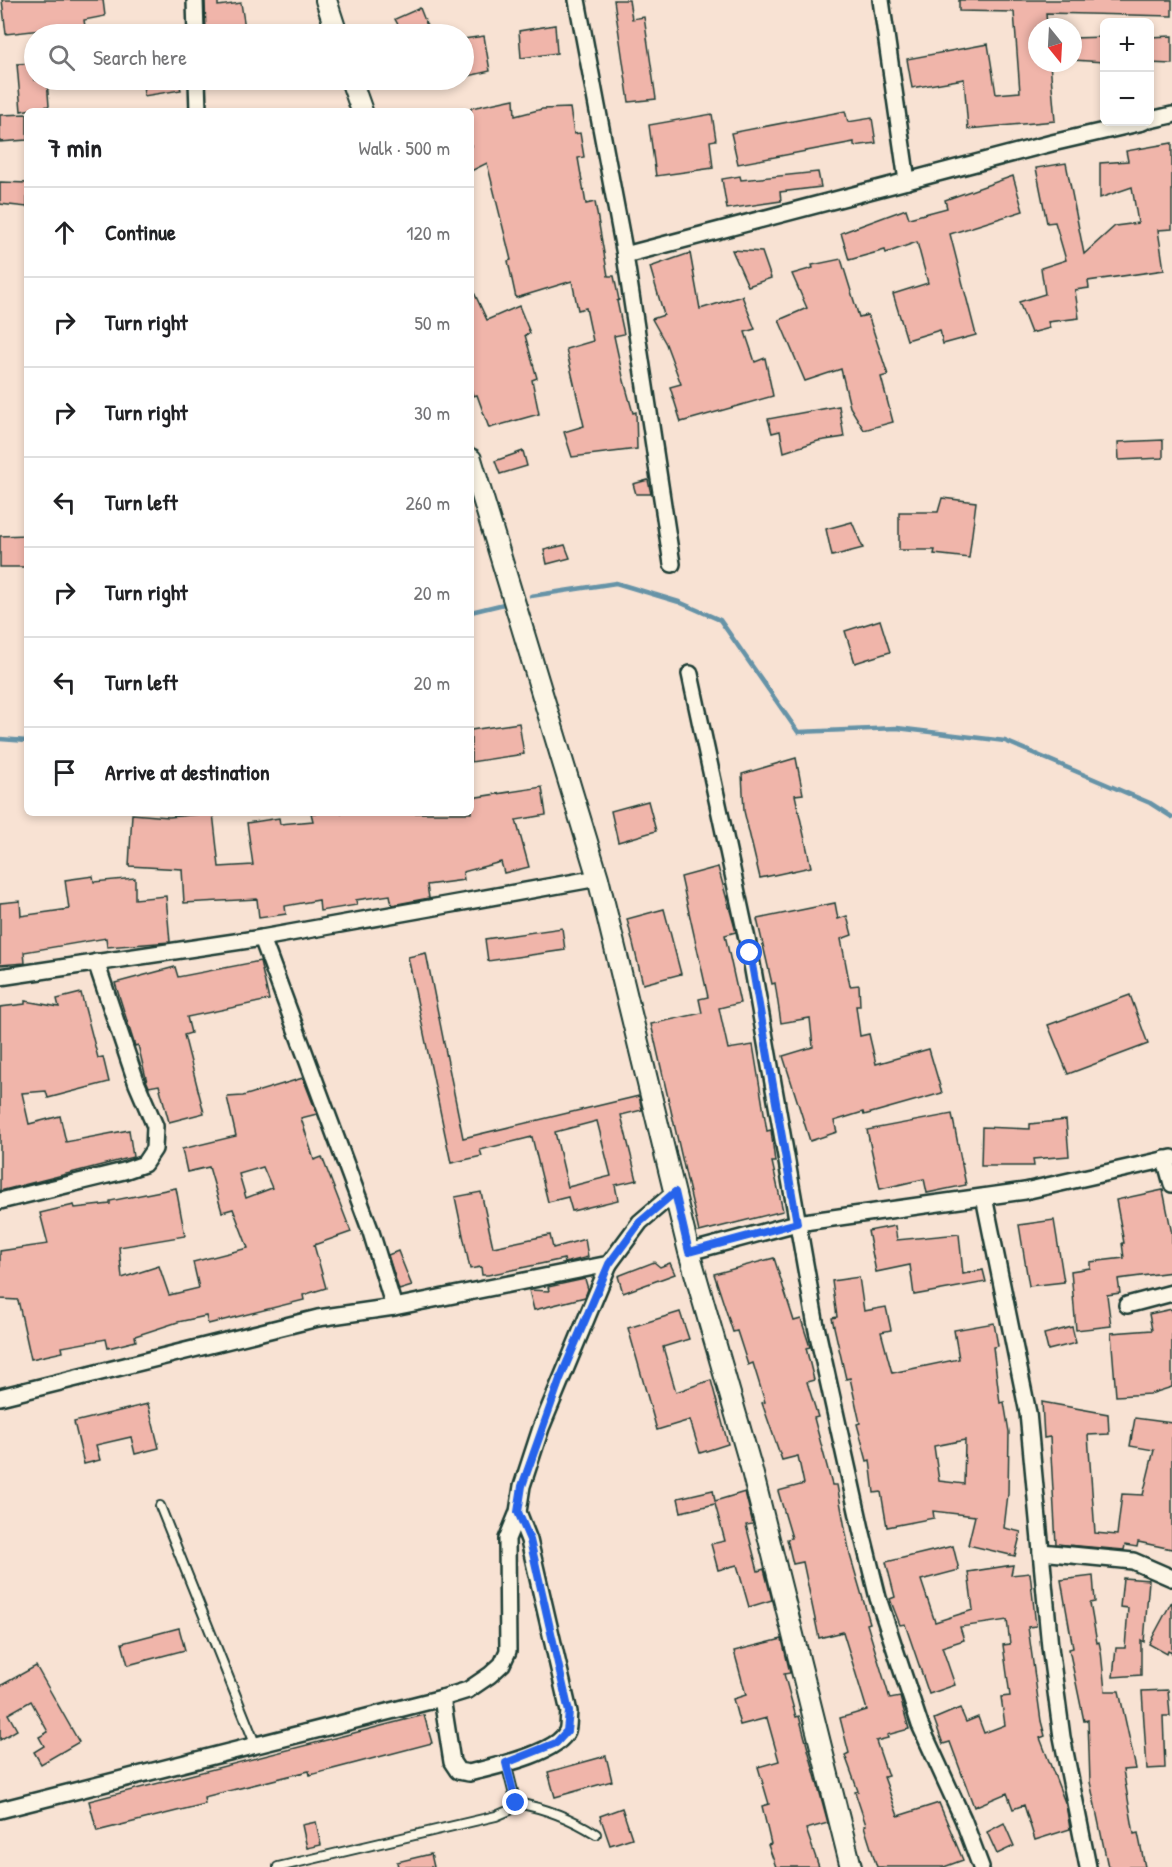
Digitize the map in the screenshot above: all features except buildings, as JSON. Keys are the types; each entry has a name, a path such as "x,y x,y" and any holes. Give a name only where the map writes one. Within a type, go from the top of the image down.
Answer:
{"street":[{"path":"195,0 196,24"},
{"path":"326,0 334,24"},
{"path":"577,0 625,255 672,564"},
{"path":"881,0 907,181"},
{"path":"197,90 198,108"},
{"path":"355,90 361,108"},
{"path":"1154,119 1172,115"},
{"path":"625,255 1127,126"},
{"path":"474,469 598,878 689,1252 751,1467 851,1867"},
{"path":"690,674 750,953 797,1223 842,1451 878,1598 920,1725 963,1819 981,1867"},
{"path":"0,977 262,938 598,878"},
{"path":"262,938 371,1232 394,1307"},
{"path":"0,1202 124,1171 144,1164 154,1149 154,1126 137,1084 96,962"},
{"path":"689,1252 797,1223 984,1197 1097,1176 1169,1159 1172,1184"},
{"path":"0,1810 442,1698 468,1690 490,1675 502,1664 508,1651 507,1539 518,1512 522,1486 541,1428 609,1264 640,1222 675,1192"},
{"path":"984,1197 1028,1413 1050,1647 1062,1737 1088,1867"},
{"path":"0,1396 318,1318 394,1307 609,1264"},
{"path":"1127,1305 1172,1293"},
{"path":"442,1698 452,1762 458,1771 469,1773 506,1763 556,1743 567,1731 569,1712 530,1540 518,1512"},
{"path":"1041,1552 1133,1561 1172,1578"}],"lane":[{"path":"160,1506 256,1746"},
{"path":"506,1763 516,1803"},
{"path":"516,1803 539,1807 579,1823 596,1834"},
{"path":"278,1867 496,1816 510,1810 516,1803"}],"waterway":[{"path":"531,596 616,583 679,602 720,620 798,732 897,728 1005,741 1150,803 1172,817"},
{"path":"474,611 504,604"},
{"path":"0,739 24,741"}],"route":[{"path":"516,1803 506,1763 556,1743 567,1731 569,1712 530,1540 518,1512 522,1486 560,1379 609,1264 640,1222 675,1192 689,1252 797,1223 750,953"}]}
